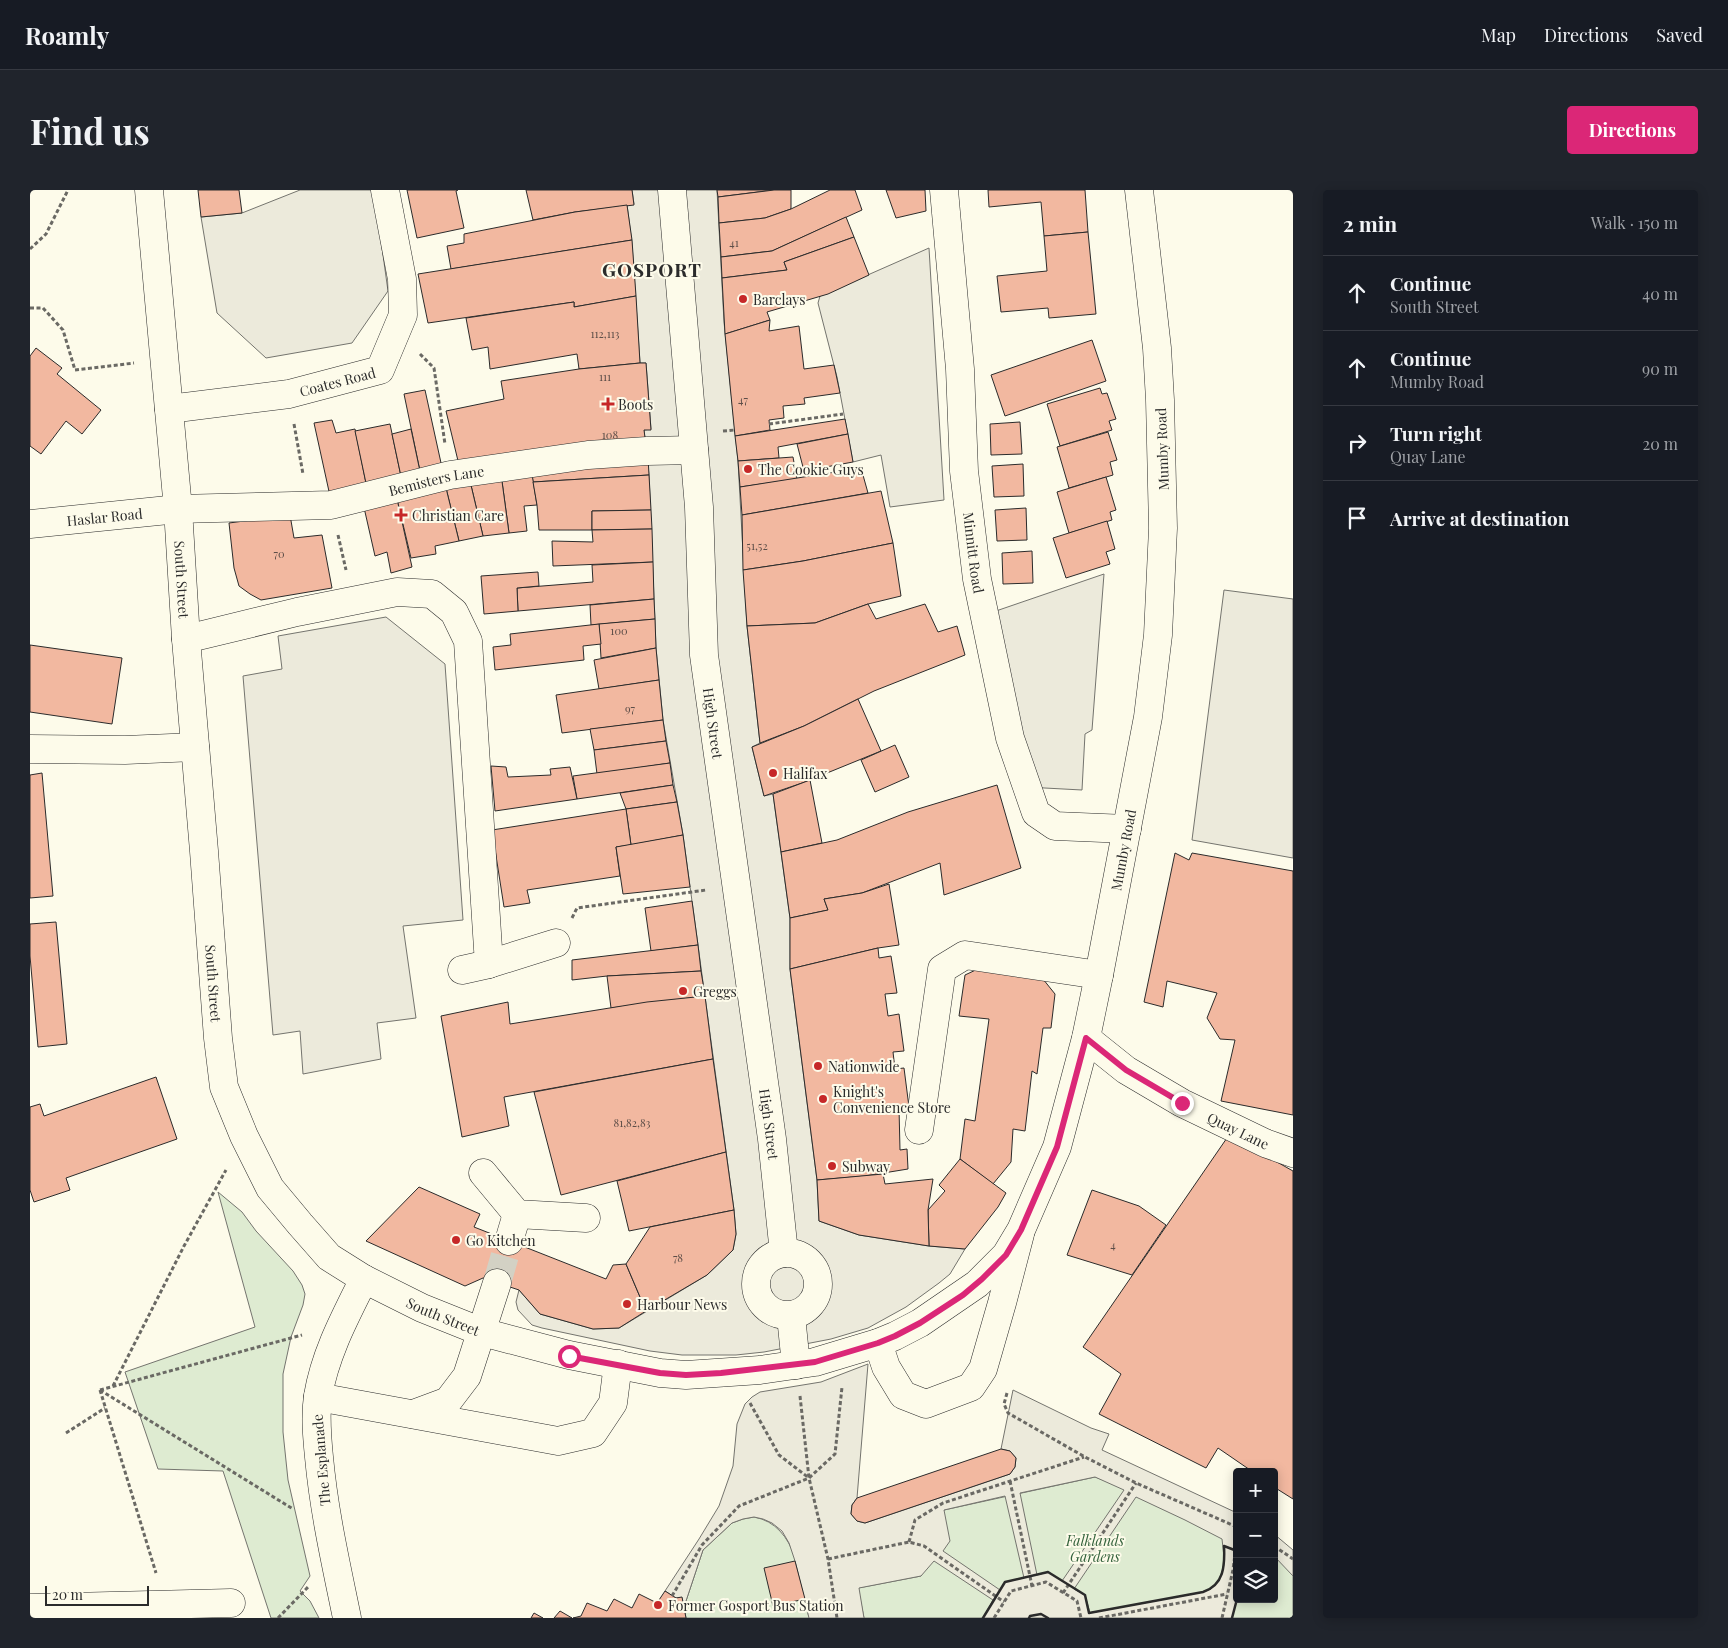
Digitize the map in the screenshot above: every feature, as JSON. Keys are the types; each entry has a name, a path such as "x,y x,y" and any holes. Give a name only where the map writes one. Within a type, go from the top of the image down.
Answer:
{"street":[{"name":"South Street","path":"149,190 178,508 186,639 218,1038 224,1087 244,1136 270,1188 329,1257 364,1279 422,1308 482,1332 569,1356 660,1373 686,1375 721,1373 796,1365"},
{"name":"Coates Road","path":"169,409 289,394 380,370 403,315 402,279 385,190"},
{"name":"High Street","path":"672,190 699,506 704,655 772,1140 784,1253"},
{"name":"Minnitt Road","path":"944,190 960,369 964,471 977,579 1010,738 1036,813 1054,826 1127,828"},
{"name":"Mumby Road","path":"796,1365 837,1356 895,1336 920,1323 963,1295 1006,1255 1021,1230 1057,1147 1086,1038 1099,975 1149,709 1158,635 1163,528 1162,452 1157,348 1139,190"},
{"name":"Bemisters Lane","path":"178,508 320,506 450,475 588,455 647,450 694,450"},
{"name":"Haslar Road","path":"30,524 178,508"},
{"path":"186,639 296,612 397,592 432,594 454,612 468,641 489,964"},
{"path":"30,749 125,750 195,747"},
{"path":"462,970 489,964 556,943"},
{"path":"919,1130 942,969 965,954 1099,975"},
{"name":"Quay Lane","path":"1086,1038 1126,1070 1182,1103 1265,1143 1293,1153"},
{"path":"484,1173 517,1214 586,1218"},
{"path":"509,1241 517,1214"},
{"path":"878,1343 886,1367 903,1395 926,1404 971,1387 983,1368 1021,1230"},
{"path":"784,1253 805,1258 813,1266 817,1276 818,1287 816,1297 810,1306 791,1316 780,1315 764,1306 758,1297 756,1288 756,1278 760,1268 774,1255 784,1253"},
{"name":"The Esplanade","path":"348,1618 328,1532 318,1444 318,1397 335,1335 364,1279"},
{"path":"412,1414 448,1401 466,1376 497,1283"},
{"path":"791,1316 796,1365"},
{"path":"318,1397 558,1441 593,1433 613,1404 618,1364"},
{"path":"30,1608 232,1603"}],"path":[{"path":"30,249 46,234 68,190"},
{"path":"30,308 43,308 63,330 75,370 164,360"},
{"path":"397,331 434,368 450,475"},
{"path":"289,394 320,506 353,602"},
{"path":"769,424 843,414"},
{"path":"556,943 577,908 737,886"},
{"path":"112,1386 184,1246 244,1136"},
{"path":"100,1390 341,1324"},
{"path":"796,1365 809,1478 828,1559 837,1618"},
{"path":"672,1596 702,1545 739,1506 809,1478 835,1454 843,1382"},
{"path":"1009,1386 1004,1404 1008,1413 1085,1457 1136,1483 1233,1524"},
{"path":"100,1390 163,1597 162,1605"},
{"path":"100,1390 328,1532"},
{"path":"749,1400 779,1454 809,1478"},
{"path":"66,1433 106,1408"},
{"path":"909,1542 914,1520 943,1503 1085,1457"},
{"path":"1010,1481 1032,1586"},
{"path":"1063,1592 1136,1483"},
{"path":"828,1559 909,1542 924,1546 1004,1602"},
{"path":"1278,1549 1293,1559"},
{"path":"1222,1618 1234,1558"},
{"path":"278,1618 334,1561"},
{"path":"994,1618 1011,1591 1046,1582 1077,1601 1081,1618"},
{"path":"1099,1618 1228,1594"}],"green space":[{"path":"218,1192 242,1212 256,1231 293,1271 302,1285 305,1294 303,1305 291,1337 283,1374 283,1432 288,1480 310,1576 300,1591 310,1601 319,1618 271,1618 223,1471 158,1469 125,1372 255,1327"},
{"name":"Falklands Gardens","path":"1095,1477 1233,1526 1233,1603 1278,1603 1278,1549 1293,1559 1293,1618 864,1618 858,1588 921,1576 944,1510"},
{"path":"754,1517 769,1522 780,1531 789,1543 800,1572 809,1618 686,1618 684,1607 703,1550 732,1523"}],"shaded area":[{"path":"300,190 374,190 388,291 352,343 266,358 217,313 201,217 242,213"},
{"path":"632,190 717,190 724,322 738,461 747,626 760,743 752,747 764,796 773,794 790,918 790,969 817,1180 819,1221 859,1235 929,1246 965,1249 950,1274 939,1283 906,1307 868,1328 831,1339 764,1352 736,1355 682,1355 650,1351 542,1328 532,1325 518,1310 516,1302 519,1290 540,1314 593,1329 619,1328 707,1275 733,1250 736,1234 683,835 663,720 656,648 649,475 644,430 651,429 646,363 640,363 632,244 627,205 634,204"},
{"path":"929,248 944,500 890,507 881,455 853,462 837,377 818,303 820,296"},
{"path":"1104,574 1092,730 1085,734 1082,790 1026,787 993,612"},
{"path":"1224,590 1293,599 1293,858 1192,840"},
{"path":"386,617 445,664 463,920 403,926 416,1018 377,1023 381,1059 303,1074 300,1031 273,1035 243,676 282,669 278,636"},
{"path":"868,1364 857,1498 852,1505 851,1514 857,1521 865,1523 1010,1474 1015,1467 1016,1458 1010,1451 1001,1449 1013,1390 1091,1428 1109,1434 1102,1450 1233,1511 1233,1603 1236,1603 1232,1618 983,1618 993,1600 934,1561 921,1576 859,1588 864,1618 809,1618 789,1543 782,1531 772,1523 754,1517 732,1523 703,1550 684,1607 682,1598 676,1598 665,1591 719,1506 733,1466 737,1424 745,1404 760,1392 821,1382","holes":["1095,1477 1124,1490 1062,1581 1048,1572 1037,1575 1020,1493","1005,1496 1024,1578 1005,1582 1000,1590 943,1551 950,1541 944,1510","1136,1497 1222,1539 1224,1557 1219,1581 1211,1589 1203,1592 1090,1613 1085,1595 1074,1589"]},
{"path":"1278,1537 1293,1550 1293,1576 1278,1560"}],"building":[{"path":"198,190 239,190 242,213 201,217"},
{"path":"407,190 458,190 456,191 464,228 417,238"},
{"path":"526,190 632,190 634,205 575,212 533,220"},
{"path":"717,190 774,190 718,197"},
{"path":"774,190 791,190 791,209 765,218 719,223 718,197"},
{"path":"830,190 855,190 862,210 772,251 721,257 719,223 765,218 791,209"},
{"path":"886,190 925,190 926,211 896,218"},
{"path":"988,190 1085,190 1088,232 1044,236 1041,202 989,207"},
{"path":"627,205 632,240 451,269 447,246 464,243 464,234 575,212"},
{"path":"846,217 854,237 784,262 787,270 722,278 721,257 772,251"},
{"path":"1088,232 1096,314 1049,318 1048,308 1001,312 997,276 1047,271 1044,236"},
{"path":"854,237 869,275 828,294 767,312 770,320 725,334 722,278 787,270 784,262"},
{"path":"632,240 636,296 574,307 574,302 428,323 418,274"},
{"path":"636,296 640,363 579,369 577,354 490,369 488,347 472,350 466,318 574,302 574,307"},
{"path":"770,320 769,331 799,326 804,369 834,365 840,393 804,398 805,404 783,406 784,418 769,420 770,430 735,436 725,334"},
{"path":"1092,340 1106,381 1005,416 991,375"},
{"path":"36,348 62,368 57,374 101,410 82,434 66,421 41,454 30,446 30,356"},
{"path":"646,363 651,430 644,430 646,445 459,465 446,411 504,399 501,381 579,369"},
{"path":"1100,388 1102,394 1107,393 1116,419 1109,421 1112,430 1060,446 1047,404"},
{"path":"425,390 443,472 421,476 404,394"},
{"path":"845,419 848,434 778,447 779,458 738,461 735,436"},
{"path":"332,420 336,433 355,429 367,488 330,496 314,423"},
{"path":"1020,422 1022,454 991,455 990,424"},
{"path":"390,424 402,481 367,488 355,431"},
{"path":"411,429 421,476 402,481 392,434"},
{"path":"1108,432 1117,460 1110,462 1113,475 1069,488 1057,447"},
{"path":"848,434 853,462 804,471 797,444"},
{"path":"648,457 649,475 533,482 531,468"},
{"path":"793,457 797,479 740,487 738,461"},
{"path":"1023,464 1024,496 994,497 992,466"},
{"path":"531,468 537,505 524,506 527,531 509,533 501,474"},
{"path":"861,468 868,493 742,515 740,487"},
{"path":"501,474 509,533 483,536 470,481"},
{"path":"649,475 651,510 592,511 592,530 539,530 533,482"},
{"path":"1106,477 1116,510 1110,512 1112,520 1069,533 1057,492"},
{"path":"470,481 483,536 459,541 446,488"},
{"path":"446,488 459,541 435,546 436,554 411,558 397,499"},
{"path":"881,491 893,543 803,561 743,570 742,515"},
{"path":"397,499 412,567 391,573 387,552 375,556 363,503"},
{"path":"1026,508 1027,540 997,541 995,510"},
{"path":"651,510 652,529 592,530 592,511"},
{"path":"290,515 294,538 322,535 332,588 261,600 239,586 234,568 229,523"},
{"path":"1107,521 1115,549 1106,552 1110,564 1066,578 1053,538"},
{"path":"652,529 653,562 553,566 552,541 593,542 592,530"},
{"path":"893,543 901,596 868,604 815,623 747,626 743,570 803,561"},
{"path":"1032,551 1033,583 1003,584 1002,553"},
{"path":"653,562 654,599 518,611 517,588 593,582 592,565"},
{"path":"538,572 539,586 517,588 518,611 484,614 481,576"},
{"path":"654,599 655,619 591,625 590,605"},
{"path":"868,604 876,619 925,604 938,632 957,626 965,655 874,691 804,726 760,743 747,626 815,623"},
{"path":"655,619 656,648 601,658 599,624"},
{"path":"599,624 601,644 583,646 584,660 495,670 493,647 511,645 510,634"},
{"path":"30,645 122,658 112,724 30,712"},
{"path":"656,648 659,680 599,689 594,660"},
{"path":"659,680 663,720 562,733 556,695"},
{"path":"858,699 881,751 805,782 764,796 752,747 804,726"},
{"path":"663,720 666,741 594,750 590,729"},
{"path":"666,741 670,763 597,774 594,750"},
{"path":"895,745 909,777 875,792 861,760"},
{"path":"670,763 673,785 577,799 573,776"},
{"path":"491,766 506,767 508,777 551,775 550,769 570,767 577,799 495,811"},
{"path":"42,773 53,896 30,898 30,775"},
{"path":"810,780 822,843 781,852 773,794"},
{"path":"673,785 677,802 626,809 620,793"},
{"path":"997,785 1021,868 944,895 940,863 862,893 824,899 828,910 790,918 781,852 837,840 908,812"},
{"path":"677,802 683,835 631,845 626,809"},
{"path":"626,809 631,845 616,847 620,876 527,890 530,903 504,907 492,830"},
{"path":"683,835 690,887 623,894 616,847"},
{"path":"1175,853 1189,860 1192,853 1293,871 1293,1115 1221,1101 1235,1040 1220,1039 1207,1018 1217,993 1167,981 1163,1007 1144,1002"},
{"path":"889,884 899,945 878,948 790,969 790,918 828,910 824,899 862,893"},
{"path":"692,901 698,945 651,951 645,908"},
{"path":"56,922 67,1044 38,1047 30,956 30,924"},
{"path":"698,945 701,971 607,976 572,980 572,960"},
{"path":"878,948 879,958 891,956 897,993 885,994 888,1016 899,1014 904,1051 893,1052 895,1069 904,1068 909,1107 899,1108 900,1150 907,1149 908,1169 865,1176 817,1180 790,969"},
{"path":"980,968 1043,979 1055,994 1051,1028 1043,1028 1037,1074 1032,1071 1025,1131 1013,1129 1011,1162 993,1184 960,1159 965,1119 975,1121 989,1019 959,1016 965,975"},
{"path":"701,971 705,996 611,1008 607,976"},
{"path":"705,996 713,1059 504,1097 509,1126 462,1137 441,1016 508,1002 510,1024 647,1002"},
{"path":"713,1059 726,1152 561,1195 534,1092"},
{"path":"156,1077 177,1139 66,1178 70,1190 34,1202 30,1190 30,1107 40,1104 44,1116"},
{"path":"1229,1135 1293,1171 1293,1499 1278,1490 1278,1468 1247,1468 1218,1448 1206,1468 1099,1414 1121,1374 1083,1347"},
{"path":"726,1152 734,1210 629,1231 617,1181"},
{"path":"960,1159 1006,1193 998,1207 965,1249 929,1246 928,1210 945,1191 939,1185"},
{"path":"883,1174 885,1184 933,1179 928,1210 929,1246 859,1235 819,1221 817,1180"},
{"path":"419,1187 480,1214 474,1227 606,1279 613,1265 626,1264 646,1311 619,1328 593,1329 540,1314 519,1290 483,1278 465,1286 366,1241"},
{"path":"1092,1190 1139,1206 1166,1225 1132,1275 1067,1255"},
{"path":"734,1210 736,1234 733,1250 707,1275 646,1311 626,1264 650,1227"},
{"path":"1001,1449 1010,1451 1016,1458 1015,1467 1010,1474 865,1523 857,1521 851,1514 852,1505 857,1498"},
{"path":"795,1561 805,1599 773,1606 764,1568"},
{"name":"Former Gosport Bus Station","path":"665,1591 676,1598 682,1597 686,1618 573,1618 581,1616 587,1603 607,1611 614,1599 632,1608 639,1594 657,1603"},
{"path":"560,1611 572,1618 554,1618"},
{"path":"534,1613 543,1618 531,1618"}],"tunnel":[{"path":"497,1283 509,1241"}],"wall":[{"path":"983,1618 1005,1582 1048,1572 1085,1595 1089,1613 1203,1592 1215,1585 1222,1574 1224,1546 1233,1549"},
{"path":"1232,1618 1236,1603"},
{"path":"1029,1618 1030,1616 1041,1614 1048,1618"}],"place":[{"name":"Barclays","path":"743,299"},
{"name":"Boots","path":"608,404"},
{"name":"The Cookie Guys","path":"748,469"},
{"name":"Christian Care","path":"401,515"},
{"name":"Halifax","path":"773,773"},
{"name":"Greggs","path":"683,991"},
{"name":"Nationwide","path":"818,1066"},
{"name":"Knight's Convenience Store","path":"823,1099"},
{"name":"Subway","path":"832,1166"},
{"name":"Go Kitchen","path":"456,1240"},
{"name":"Harbour News","path":"627,1304"},
{"name":"Former Gosport Bus Station","path":"658,1605"}],"district":[{"name":"GOSPORT","path":"652,269"}],"route":[{"path":"569,1356 660,1373 686,1375 721,1373 760,1370 815,1362 895,1336 920,1323 963,1295 1006,1255 1021,1230 1057,1147 1086,1038 1126,1070 1182,1103"}]}
